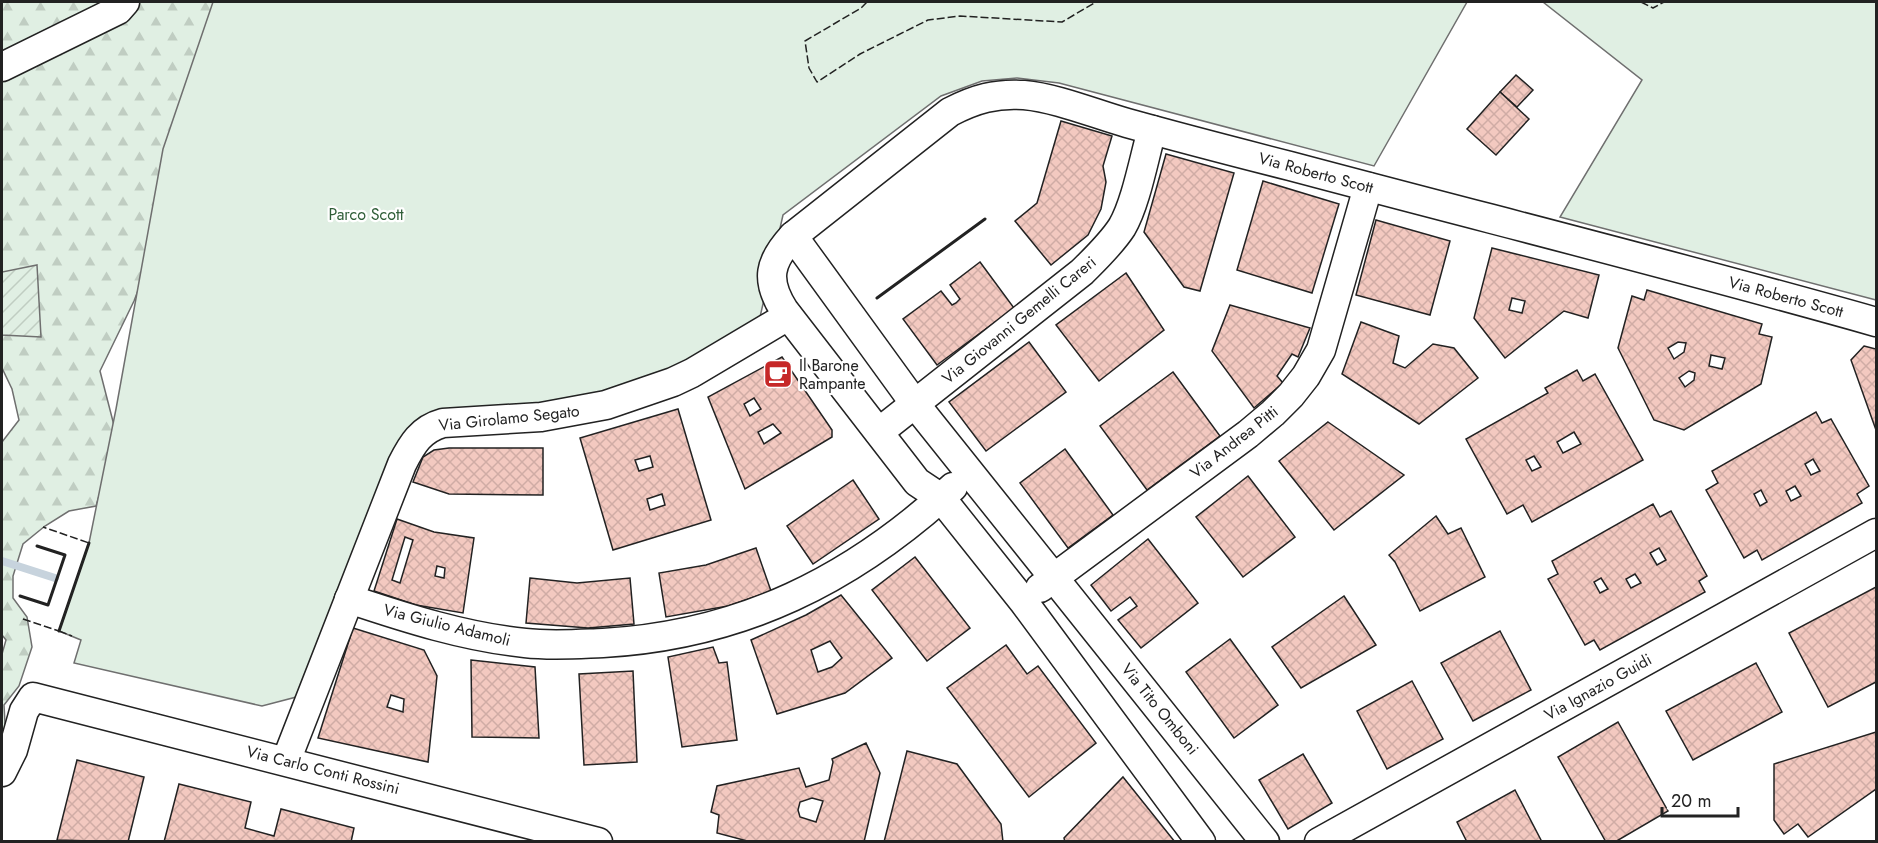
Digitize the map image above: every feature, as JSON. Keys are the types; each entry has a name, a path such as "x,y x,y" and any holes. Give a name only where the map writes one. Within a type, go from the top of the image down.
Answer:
{"street":[{"path":"2,67 118,10 125,2"},
{"name":"Via Roberto Scott","path":"788,316 773,290 771,274 776,258 793,236 950,112 972,101 991,97 1025,95 1876,322"},
{"name":"Via Giovanni Gemelli Careri","path":"915,404 1082,272 1112,240 1129,213 1152,130"},
{"name":"Via Andrea Pitti","path":"1054,578 1248,434 1295,390 1314,362 1323,343 1368,187"},
{"name":"Via Tito Omboni","path":"793,236 915,404 1265,842"},
{"path":"788,316 917,482 941,498 1023,601 1201,842"},
{"name":"Via Girolamo Segato","path":"286,761 402,464 414,441 422,432 433,426 452,421 541,417 606,405 673,382 692,373 788,316"},
{"path":"879,432 915,404"},
{"path":"941,498 970,472"},
{"name":"Via Giulio Adamoli","path":"349,599 434,625 482,637 527,644 565,645 654,638 715,626 746,616 819,585 870,554 941,498"},
{"name":"Via Ignazio Guidi","path":"1319,842 1876,532"},
{"path":"1023,601 1054,578"},
{"name":"Via Carlo Conti Rossini","path":"2,772 13,750 24,711 33,697 286,761 508,830 598,842"}],"green space":[{"path":"2,2 260,2 134,301 100,371 117,437 96,506 69,511 45,526 23,544 13,576 13,598 27,617 32,647 19,686 4,705 7,762 2,769 2,654 6,640 2,635 2,442 19,420 12,389 2,368"},
{"name":"Parco Scott","path":"213,2 1467,2 1374,166 1059,83 1017,78 982,81 941,96 783,215 758,326 718,352 606,397 425,419 300,696 262,706 74,663 81,640 59,631 89,543 116,409 163,149"},
{"path":"1543,2 1876,2 1876,300 1560,217 1642,80"},
{"path":"37,265 41,337 2,335 2,272"}],"building":[{"path":"1516,75 1533,90 1517,107 1500,92"},
{"path":"1500,92 1529,119 1496,155 1467,129"},
{"path":"1061,121 1112,136 1103,166 1106,182 1101,209 1088,235 1051,265 1015,221 1037,203"},
{"path":"1166,154 1234,173 1200,291 1184,287 1144,232"},
{"path":"1263,181 1339,204 1312,293 1237,270"},
{"path":"1376,220 1450,241 1430,315 1356,295"},
{"path":"1492,248 1599,275 1588,318 1564,311 1505,358 1474,318","holes":["1512,298 1525,301 1522,313 1509,310"]},
{"path":"980,262 1014,308 937,365 903,319 941,291 952,305 956,303 960,299 950,285"},
{"path":"1126,273 1164,330 1099,381 1056,325"},
{"path":"1647,290 1762,324 1759,334 1772,337 1761,384 1684,430 1654,420 1618,348 1632,296 1644,300","holes":["1678,342 1686,343 1684,352 1674,359 1668,348","1711,355 1725,358 1722,369 1709,366","1689,371 1695,373 1694,380 1685,387 1679,378"]},
{"path":"1230,305 1310,328 1298,357 1292,354 1277,376 1283,383 1254,408 1212,351"},
{"path":"1361,322 1399,336 1393,363 1405,368 1433,344 1454,348 1478,378 1419,424 1342,374"},
{"path":"1029,342 1066,392 986,451 949,402"},
{"path":"1864,346 1876,349 1876,430 1851,360"},
{"path":"782,357 832,430 832,437 745,489 708,397","holes":["754,398 761,409 750,416 744,404","773,424 781,433 764,444 758,432"]},
{"path":"1577,370 1583,381 1595,374 1643,460 1532,522 1523,505 1507,514 1466,439 1548,393 1545,388","holes":["1574,432 1581,444 1563,453 1557,442","1534,456 1541,467 1532,471 1526,460"]},
{"path":"1173,372 1220,436 1147,490 1100,426"},
{"path":"678,409 711,520 613,550 580,438","holes":["650,456 653,467 639,471 635,460","662,494 665,505 650,510 647,499"]},
{"path":"1816,412 1822,423 1831,419 1869,486 1857,494 1862,503 1762,560 1757,550 1744,558 1706,490 1718,483 1712,471","holes":["1813,459 1820,471 1811,475 1805,464","1795,486 1801,496 1791,501 1786,491","1761,490 1767,502 1760,506 1754,494"]},
{"path":"1328,422 1404,475 1334,530 1279,461"},
{"path":"543,448 543,495 449,494 413,482 423,457 434,450"},
{"path":"1065,449 1113,515 1068,548 1020,483"},
{"path":"1248,476 1295,537 1243,577 1196,517"},
{"path":"853,480 879,519 813,564 787,526"},
{"path":"1653,504 1660,517 1671,511 1707,576 1699,581 1705,592 1600,650 1594,640 1585,645 1548,579 1558,574 1552,561","holes":["1659,548 1666,560 1657,565 1650,553","1635,574 1641,583 1631,588 1626,579","1601,578 1608,589 1600,593 1594,582"]},
{"path":"1436,516 1448,534 1461,528 1485,577 1420,611 1395,562 1389,555"},
{"path":"397,519 434,532 474,538 463,613 416,605 374,591","holes":["405,537 413,540 400,583 392,580","437,566 445,568 444,578 435,576"]},
{"path":"1148,539 1198,603 1141,648 1118,620 1137,606 1130,597 1111,611 1091,585"},
{"path":"756,548 771,591 728,606 666,617 659,573 706,565"},
{"path":"915,557 970,628 927,661 872,590"},
{"path":"530,578 577,583 630,578 634,624 588,628 526,623"},
{"path":"1876,587 1876,682 1828,707 1789,633"},
{"path":"841,595 892,658 845,693 777,714 751,640 806,615","holes":["830,641 842,658 832,667 818,672 811,650"]},
{"path":"1344,596 1376,645 1301,688 1272,647"},
{"path":"353,628 424,650 437,676 428,762 318,738","holes":["391,695 404,699 403,712 387,707"]},
{"path":"1500,631 1531,690 1473,721 1441,663"},
{"path":"1230,639 1278,705 1234,738 1186,672"},
{"path":"1006,645 1027,674 1038,666 1096,743 1029,797 947,688"},
{"path":"713,647 719,663 727,662 737,740 682,747 668,657"},
{"path":"471,660 535,667 539,738 472,737"},
{"path":"1756,663 1782,712 1693,760 1666,711"},
{"path":"633,671 637,762 584,765 579,674"},
{"path":"1412,681 1443,739 1387,769 1357,711"},
{"path":"1618,722 1668,811 1615,842 1606,842 1558,757"},
{"path":"1876,732 1876,789 1808,837 1798,824 1784,834 1774,820 1774,764"},
{"path":"866,743 880,773 864,842 751,842 717,833 719,815 711,812 717,786 799,768 806,787 829,780 832,759","holes":["812,798 823,801 816,822 800,817 798,810 800,802"]},
{"path":"907,751 957,764 1001,824 1003,842 884,842"},
{"path":"1303,754 1332,803 1288,829 1259,780"},
{"path":"77,760 144,777 128,842 57,840"},
{"path":"1123,777 1175,842 1065,842 1064,838"},
{"path":"179,784 251,802 245,828 274,836 281,809 354,828 351,842 164,842"},
{"path":"1515,790 1542,842 1467,842 1457,822"}],"waterway":[{"path":"2,561 55,578"}],"fence":[{"path":"867,2 861,8 805,41 809,68 817,82 860,54 928,20 960,16 1062,22 1096,2"},
{"path":"1641,2 1653,8 1664,2"},
{"path":"23,619 59,631 89,543 43,527"},
{"path":"59,631 72,636"}],"wall":[{"path":"877,298 985,219"},
{"path":"59,631 89,543"},
{"path":"20,596 48,605 65,555 37,546"}],"place":[{"name":"Il Barone Rampante","path":"778,374"}]}
